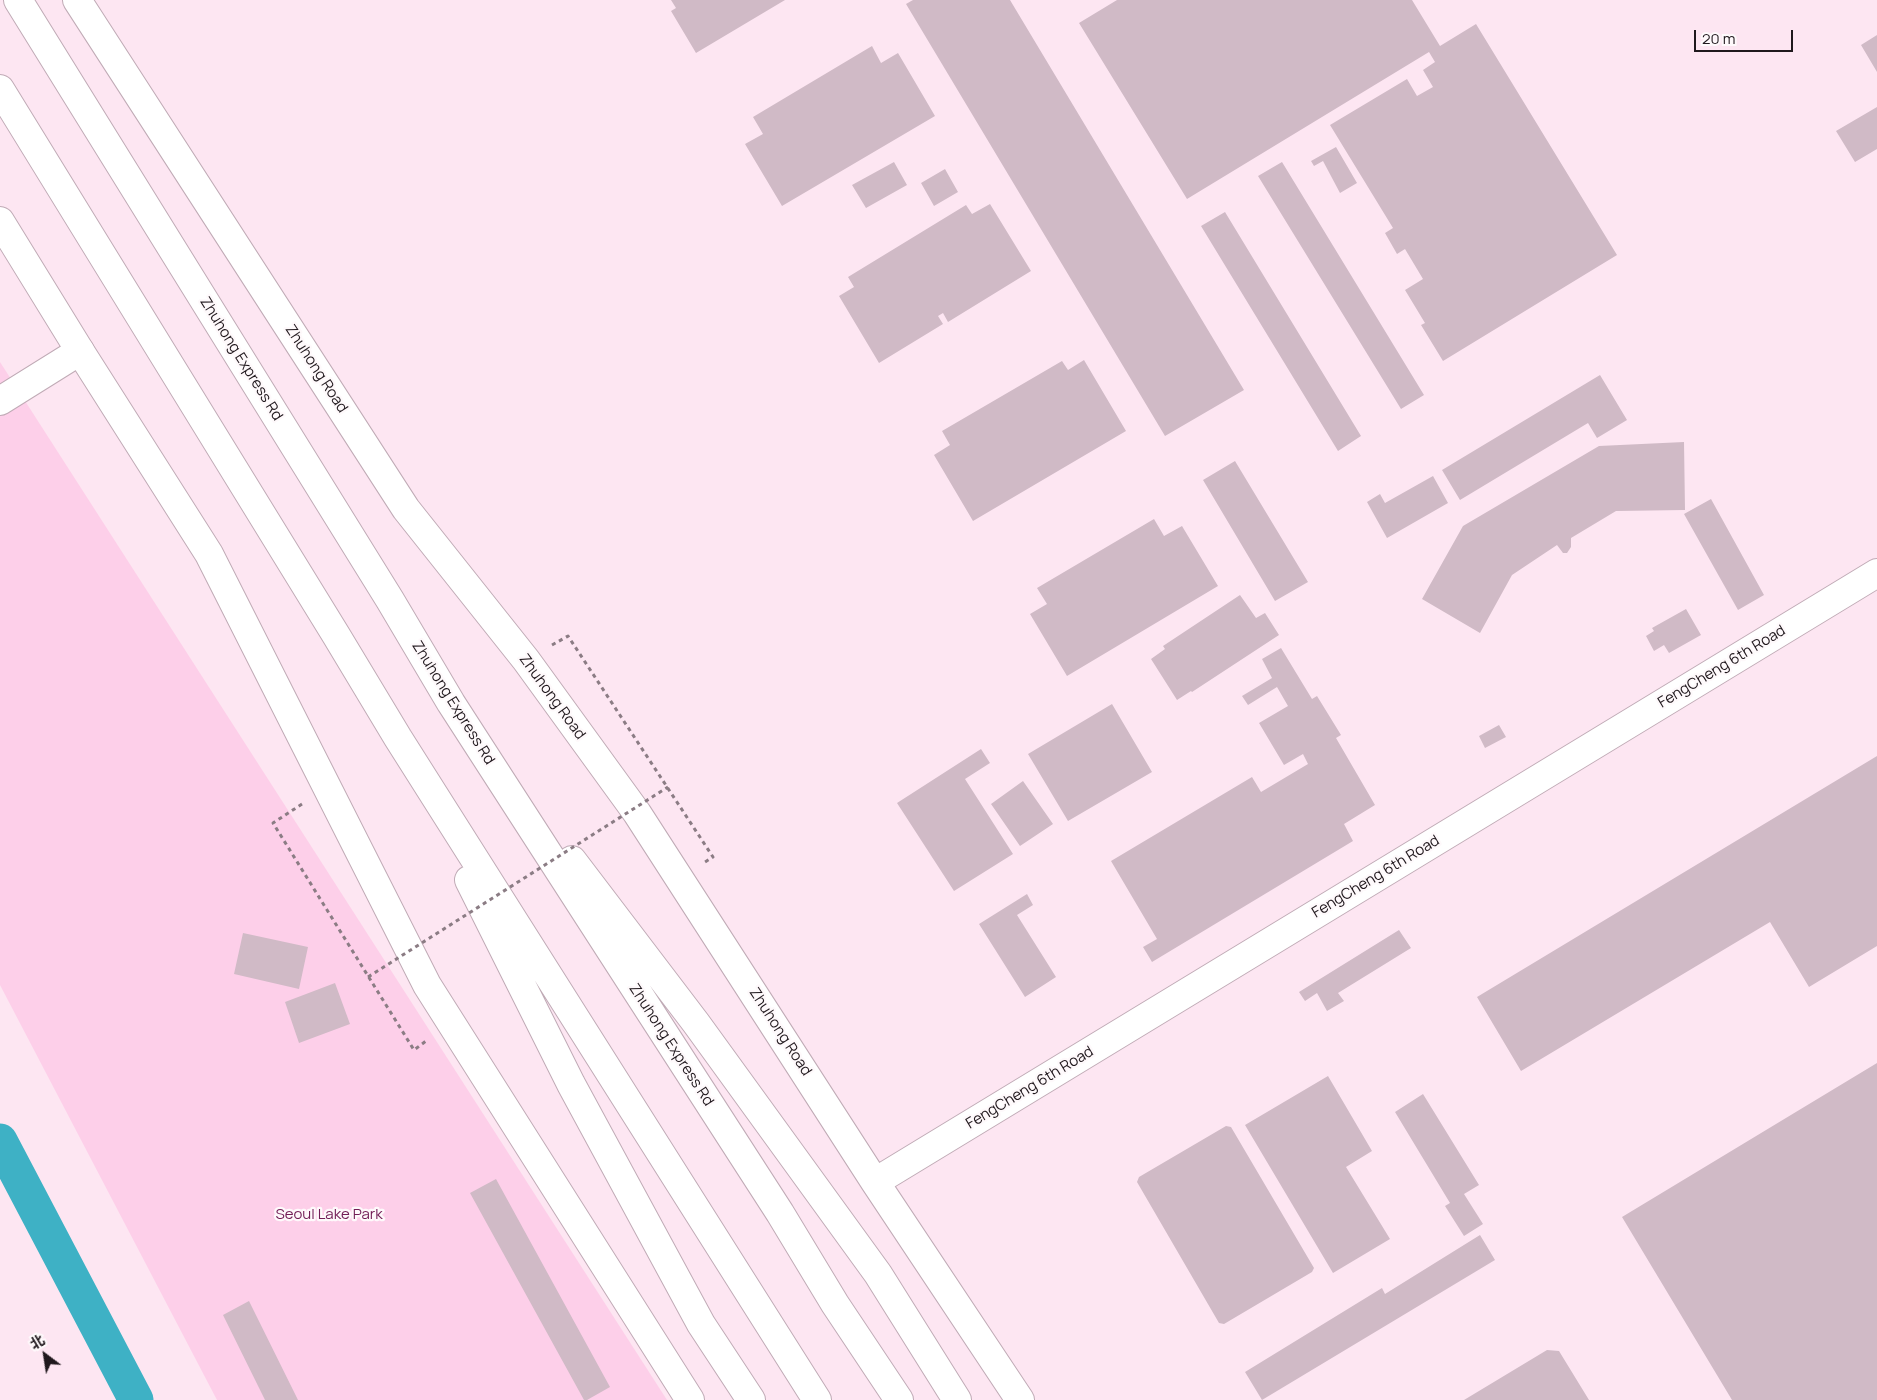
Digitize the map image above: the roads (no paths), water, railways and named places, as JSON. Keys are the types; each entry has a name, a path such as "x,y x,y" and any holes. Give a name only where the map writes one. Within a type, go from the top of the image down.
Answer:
{"main road":[{"name":"Zhuhong Express Rd","path":"18,0 390,600 451,703 780,1213 835,1304 899,1400"},
{"name":"Zhuhong Road","path":"77,0 406,509 526,660 637,813 875,1182 1020,1400"},
{"path":"0,89 398,738 818,1400"},
{"path":"0,221 209,554 428,985 690,1400"},
{"path":"0,401 80,351"},
{"name":"FengCheng 6th Road","path":"875,1182 1877,573"},
{"path":"451,703 696,1023 878,1274 957,1400"},
{"path":"398,738 576,1093 701,1324 744,1389"}],"waterway":[{"path":"0,1141 136,1400"}],"park label":[{"name":"Seoul Lake Park","path":"329,1215"}]}
